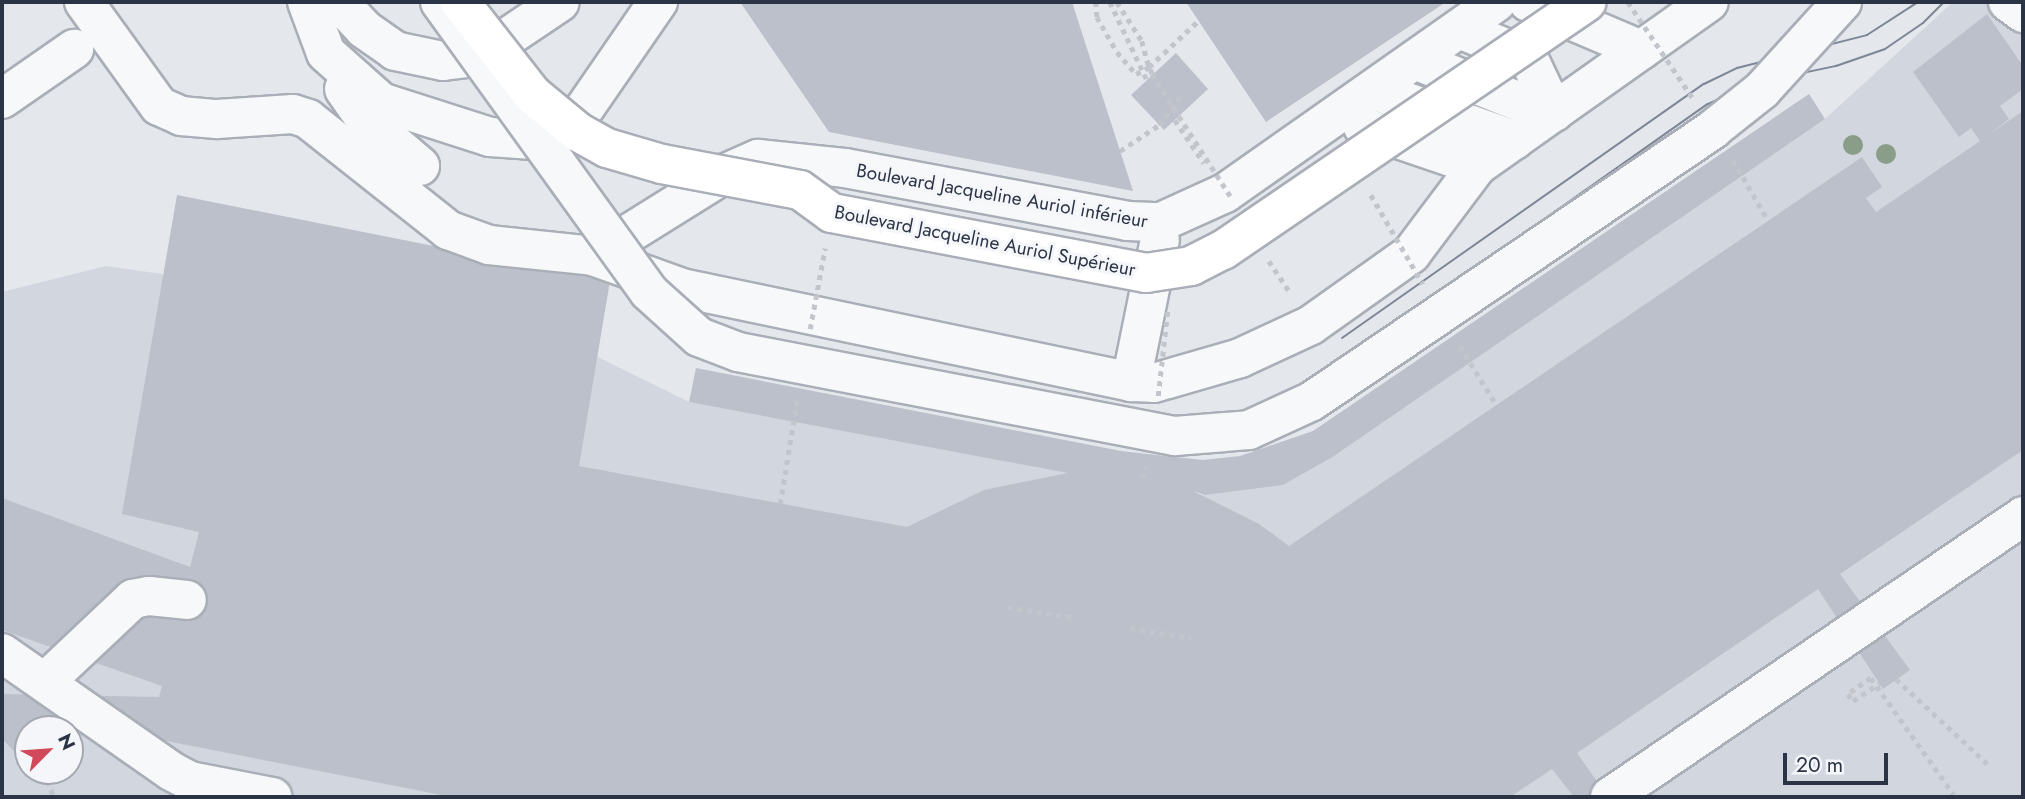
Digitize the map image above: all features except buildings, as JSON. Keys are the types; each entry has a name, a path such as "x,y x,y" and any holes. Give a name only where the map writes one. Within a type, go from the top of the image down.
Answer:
{"main road":[{"name":"Boulevard Jacqueline Auriol Supérieur","path":"460,2 533,95 578,132 607,148 653,162 800,190 832,213 1131,271 1164,272 1206,259 1253,230 1587,2"}],"street":[{"path":"83,2 148,95 169,111 217,119 284,114 308,118 448,230 489,245 593,256 682,288 1130,382 1154,383 1240,358 1311,325 1411,254 1477,166 1641,50 1687,6"},
{"path":"307,2 366,120 420,166"},
{"path":"339,2 378,41 418,60"},
{"path":"440,2 561,164 658,302 685,328 718,346 1153,432 1196,436 1249,430 1312,401 1713,129 1762,90 1842,2"},
{"path":"339,64 468,58 499,43 560,2"},
{"path":"339,64 397,110 491,137 553,137 573,125 657,2"},
{"name":"Boulevard Jacqueline Auriol inférieur","path":"593,256 726,173 758,159 845,168 1127,221 1161,222 1225,193 1497,2"},
{"path":"1528,2 1641,50"},
{"path":"2008,2 2023,13"},
{"path":"1458,29 1528,57 1552,113"},
{"path":"2,99 74,49"},
{"path":"1415,60 1552,113"},
{"path":"1373,90 1514,140"},
{"path":"1335,117 1477,166"},
{"path":"1130,382 1161,222"},
{"path":"1610,797 2023,516"},
{"path":"46,681 133,599 149,596 187,600"},
{"path":"2,653 46,681 171,771 190,781 272,797"}],"path":[{"path":"1096,2 1097,18 1117,52 1136,74 1149,67 1198,21"},
{"path":"1110,2 1147,80"},
{"path":"1116,2 1142,41 1149,67 1173,107 1253,230"},
{"path":"1121,151 1159,125 1184,92"},
{"path":"1142,478 1153,432 1169,325 1164,272"},
{"path":"1007,607 1076,618"},
{"path":"1130,628 1191,638"},
{"path":"1880,683 1853,701 1848,694 1871,678 1954,796"},
{"path":"1896,679 1991,767"}],"shaded area":[{"path":"1953,2 2023,2 2023,797 2,797 2,292 106,266 539,328 689,402 1205,495 1283,485 1331,458 1825,119"}],"tram line":[{"path":"1342,338 1704,84 1737,68 1867,35 1918,2"},
{"path":"1353,354 1708,104 1755,83 1836,66 1885,49 1923,23 1944,2"}]}
